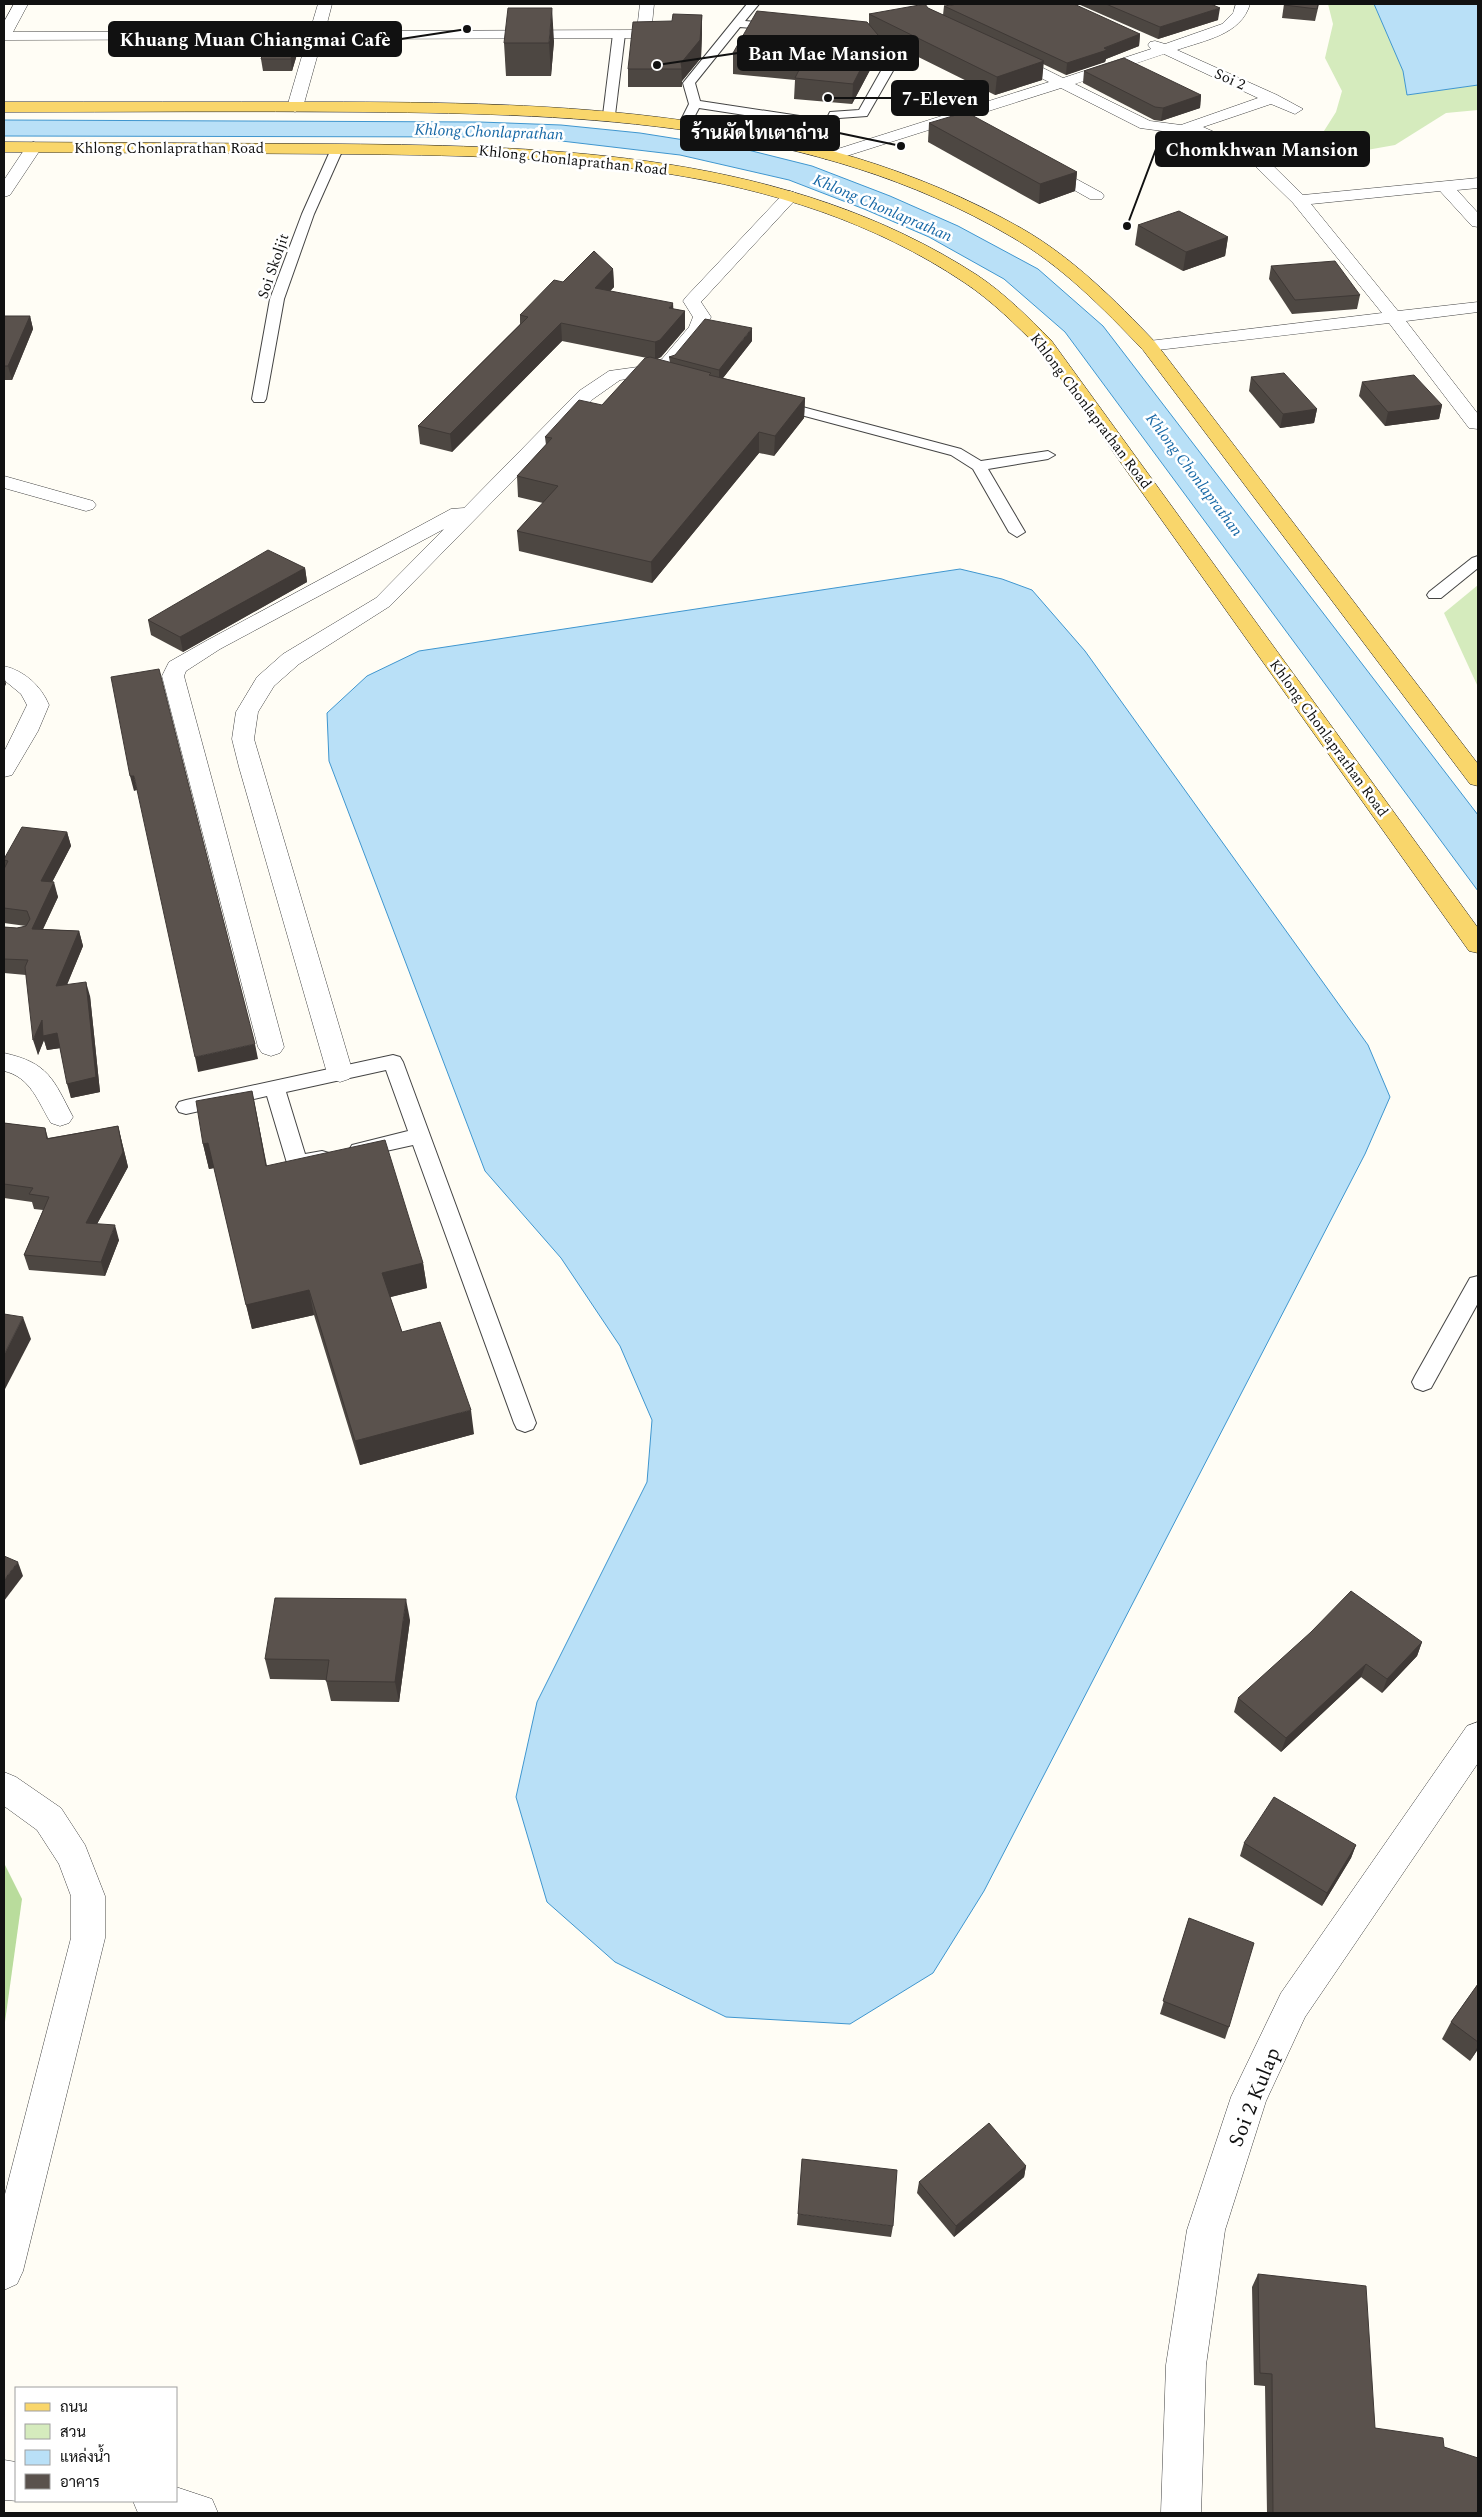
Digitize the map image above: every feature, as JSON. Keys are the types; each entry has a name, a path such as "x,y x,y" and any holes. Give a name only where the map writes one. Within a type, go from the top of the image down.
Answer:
{"main road":[{"path":"4,107 430,108 609,115 684,126 824,153 929,190 1015,232 1064,264 1103,298 1149,346 1478,779"},
{"name":"Khlong Chonlaprathan Road","path":"4,147 450,149 588,158 662,167 790,196 852,216 915,245 970,278 1011,309 1045,344 1478,945"}],"street":[{"path":"21,4 4,36 644,34 647,4"},
{"path":"295,107 325,4"},
{"path":"1223,9 1242,9"},
{"path":"824,153 1066,83 1165,50 1227,27 1242,9"},
{"name":"Soi 2","path":"1140,38 1295,109"},
{"path":"995,50 1066,83 1146,125 1204,132 1253,155 1299,200 1394,317 1476,424"},
{"path":"1183,129 1272,98"},
{"path":"954,116 971,125"},
{"path":"4,192 34,147"},
{"path":"1029,158 1096,196"},
{"path":"1299,200 1478,183"},
{"path":"1444,186 1478,222"},
{"path":"340,1073 250,767 243,739 247,712 265,682 291,659 383,602 586,395 616,375 649,371 668,364 697,328 702,317 692,300 790,196"},
{"path":"1149,346 1478,308"},
{"path":"4,482 86,506"},
{"path":"270,1047 173,676 177,667 213,644 482,501"},
{"path":"4,672 14,677 34,696 38,705 27,731 4,770"},
{"path":"4,1062 19,1064 35,1073 60,1117"},
{"name":"Soi 2 Kulap","path":"1182,2513 1186,2365 1206,2230 1249,2097 1293,2005 1478,1736"},
{"path":"4,1787 48,1819 73,1856 88,1896 88,1938 9,2221 4,2271"},
{"path":"157,2502 198,2513"}],"lane":[{"path":"684,126 695,104 689,83 753,4"},
{"path":"736,23 793,29"},
{"path":"609,115 619,34"},
{"path":"824,153 830,124 834,115 863,113 892,62 870,37 841,34"},
{"path":"695,104 830,124"},
{"name":"Soi Skoljit","path":"259,399 276,299 308,214 337,149"},
{"path":"649,371 677,378"},
{"path":"761,400 956,452 979,466 1017,532"},
{"path":"979,466 1048,455"},
{"path":"1435,595 1478,561"},
{"path":"186,1107 393,1062 525,1423"},
{"path":"275,1088 297,1164 420,1136"},
{"path":"1423,1382 1478,1284"}],"green space":[{"path":"1328,4 1374,4 1403,71 1407,95 1478,85 1478,110 1446,113 1395,145 1305,161 1336,112 1342,91 1325,58 1333,24"},
{"path":"1478,585 1478,687 1444,613"},
{"path":"4,1863 22,1899 4,2029"}],"water":[{"path":"1374,4 1478,4 1478,85 1407,95 1403,71"},
{"name":"Khlong Chonlaprathan","path":"4,120 480,122 561,125 640,133 748,150 812,166 890,196 958,226 1038,269 1103,326 1478,815 1478,891 1065,332 1004,279 929,237 789,180 680,155 553,140 475,137 4,136"},
{"path":"960,569 1002,579 1032,590 1085,651 1368,1045 1390,1097 1365,1154 984,1891 933,1973 850,2024 726,2017 615,1962 547,1902 516,1797 537,1702 647,1482 652,1420 620,1346 561,1258 485,1171 329,761 327,713 367,676 419,651"}],"building":[{"path":"925,4 928,8 1044,61 997,77 869,14"},
{"path":"958,4 1074,4 1140,34 1104,48 1107,50 1067,63 944,6"},
{"path":"1106,4 1211,4 1220,8 1160,27"},
{"path":"1284,4 1318,4 1317,9"},
{"path":"508,8 552,8 549,43 504,43"},
{"path":"757,11 867,22 878,35 853,84 795,78 804,60 733,53"},
{"path":"673,14 702,15 700,40 681,63 682,69 628,69 633,22 672,21"},
{"path":"271,29 300,29 291,59 261,59"},
{"path":"1124,58 1201,95 1163,108 1155,107 1084,71"},
{"path":"966,112 1077,172 1040,184 929,123"},
{"path":"1179,211 1228,237 1186,252 1138,225"},
{"path":"594,251 613,269 595,288 673,303 669,308 685,311 660,340 655,342 561,323 450,434 418,426 528,317 520,315 554,280 563,282"},
{"path":"1335,261 1360,295 1295,300 1271,266"},
{"path":"4,316 30,316 8,366 4,366"},
{"path":"705,319 752,328 719,370 669,357 675,355"},
{"path":"650,357 711,373 709,375 805,398 775,436 759,432 651,562 517,531 558,486 517,476 552,438 545,437 579,400 602,405 645,358"},
{"path":"1284,373 1317,409 1283,414 1251,377"},
{"path":"1414,375 1442,405 1388,412 1362,382"},
{"path":"268,550 305,568 180,637 148,620"},
{"path":"159,669 255,1044 195,1057 134,776 130,776 111,677"},
{"path":"22,827 67,832 41,881 54,882 32,929 79,931 56,986 86,982 96,1077 67,1084 57,1033 43,1036 42,1020 33,1040 25,967 28,960 4,959 4,927 17,928 26,926 30,919 27,911 4,908 4,869 8,861 4,859"},
{"path":"252,1091 266,1166 385,1140 423,1263 382,1273 402,1332 440,1322 471,1410 355,1441 309,1290 246,1305 208,1143 203,1144 196,1101"},
{"path":"4,1123 45,1128 47,1139 118,1126 123,1152 86,1223 115,1225 101,1262 24,1255 49,1197 29,1194 33,1188 4,1184"},
{"path":"4,1314 23,1317 4,1355"},
{"path":"4,1556 18,1562 4,1580"},
{"path":"1351,1591 1422,1642 1387,1679 1366,1664 1286,1738 1238,1698 1311,1632"},
{"path":"275,1598 406,1599 395,1682 326,1681 329,1660 265,1659"},
{"path":"1274,1797 1356,1845 1327,1893 1244,1843"},
{"path":"1189,1918 1254,1943 1229,2027 1163,2001"},
{"path":"1478,1984 1478,2042 1451,2022"},
{"path":"989,2123 1026,2166 956,2226 919,2182"},
{"path":"802,2159 897,2170 893,2226 798,2214"},
{"path":"1258,2274 1366,2286 1375,2428 1443,2438 1444,2447 1478,2458 1478,2513 1273,2513 1272,2374 1260,2373"}],"place":[{"name":"Khuang Muan Chiangmai Cafè","path":"467,29"},
{"name":"Ban Mae Mansion","path":"657,65"},
{"name":"7-Eleven","path":"828,98"},
{"name":"ร้านผัดไทเตาถ่าน","path":"901,146"},
{"name":"Chomkhwan Mansion","path":"1127,226"}]}
